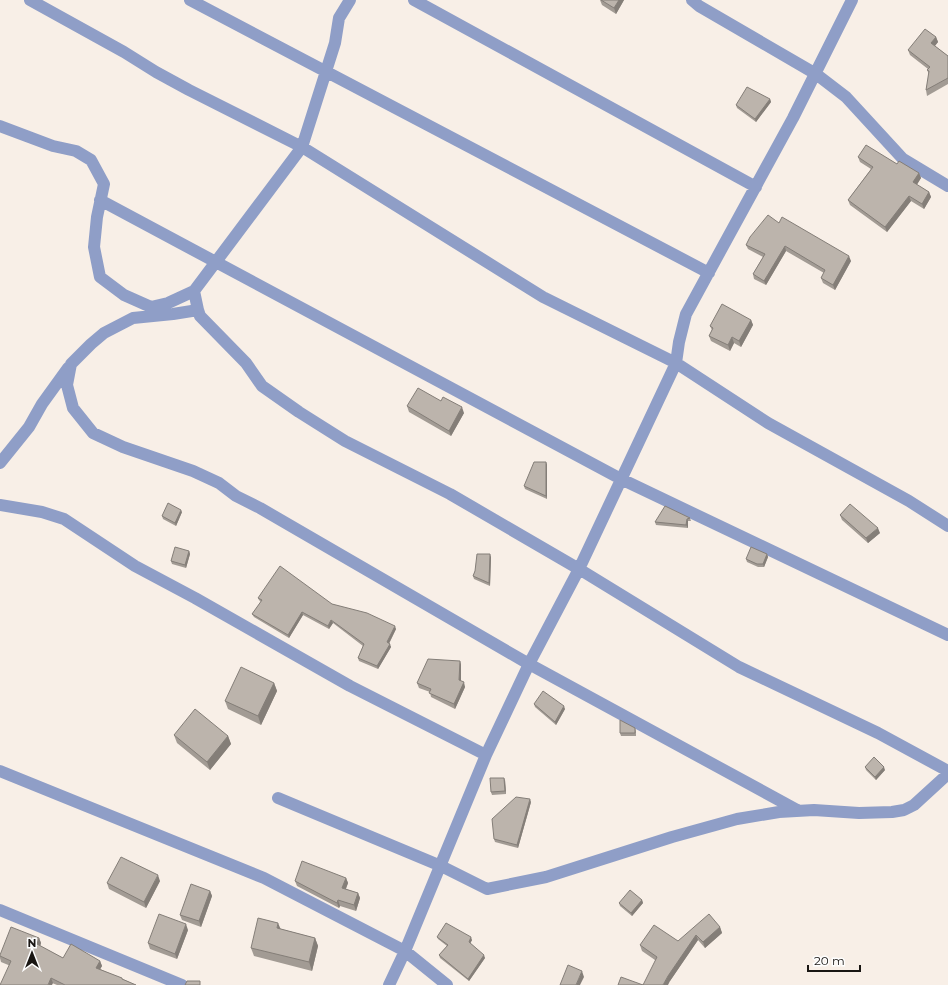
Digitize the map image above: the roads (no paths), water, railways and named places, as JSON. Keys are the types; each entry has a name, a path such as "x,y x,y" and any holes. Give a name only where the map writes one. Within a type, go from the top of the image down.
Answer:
{"street":[{"path":"30,0 189,90 302,147 543,297 676,364 768,423 909,501 948,526"},
{"path":"190,0 708,273"},
{"path":"0,126 53,146 76,150 91,160 104,184 97,216 94,247 100,277 124,295 151,307 168,303 194,291 302,147 335,43 339,18 350,0"},
{"path":"414,0 756,187"},
{"path":"692,0 699,6 816,74 846,96 903,159 948,186"},
{"path":"389,985 441,866 486,755 529,664 579,569 676,364 679,342 686,314 816,74 852,0"},
{"path":"100,200 621,479 948,635"},
{"path":"194,291 200,316 246,363 262,386 299,412 345,441 450,494 579,569 740,667 878,733 948,771"},
{"path":"0,463 29,427 42,404 71,364 104,333 132,318 198,310"},
{"path":"71,364 67,385 73,408 93,433 124,448 193,471 219,483 236,496 260,508 529,664 799,811"},
{"path":"0,505 42,512 64,519 134,566 195,598 343,683 486,755"},
{"path":"0,771 264,878 405,951 447,985"},
{"path":"278,798 441,866 487,888 546,877 672,836 737,819 780,812 814,810 859,813 904,810 914,805 948,774"},
{"path":"0,910 182,985"}]}
